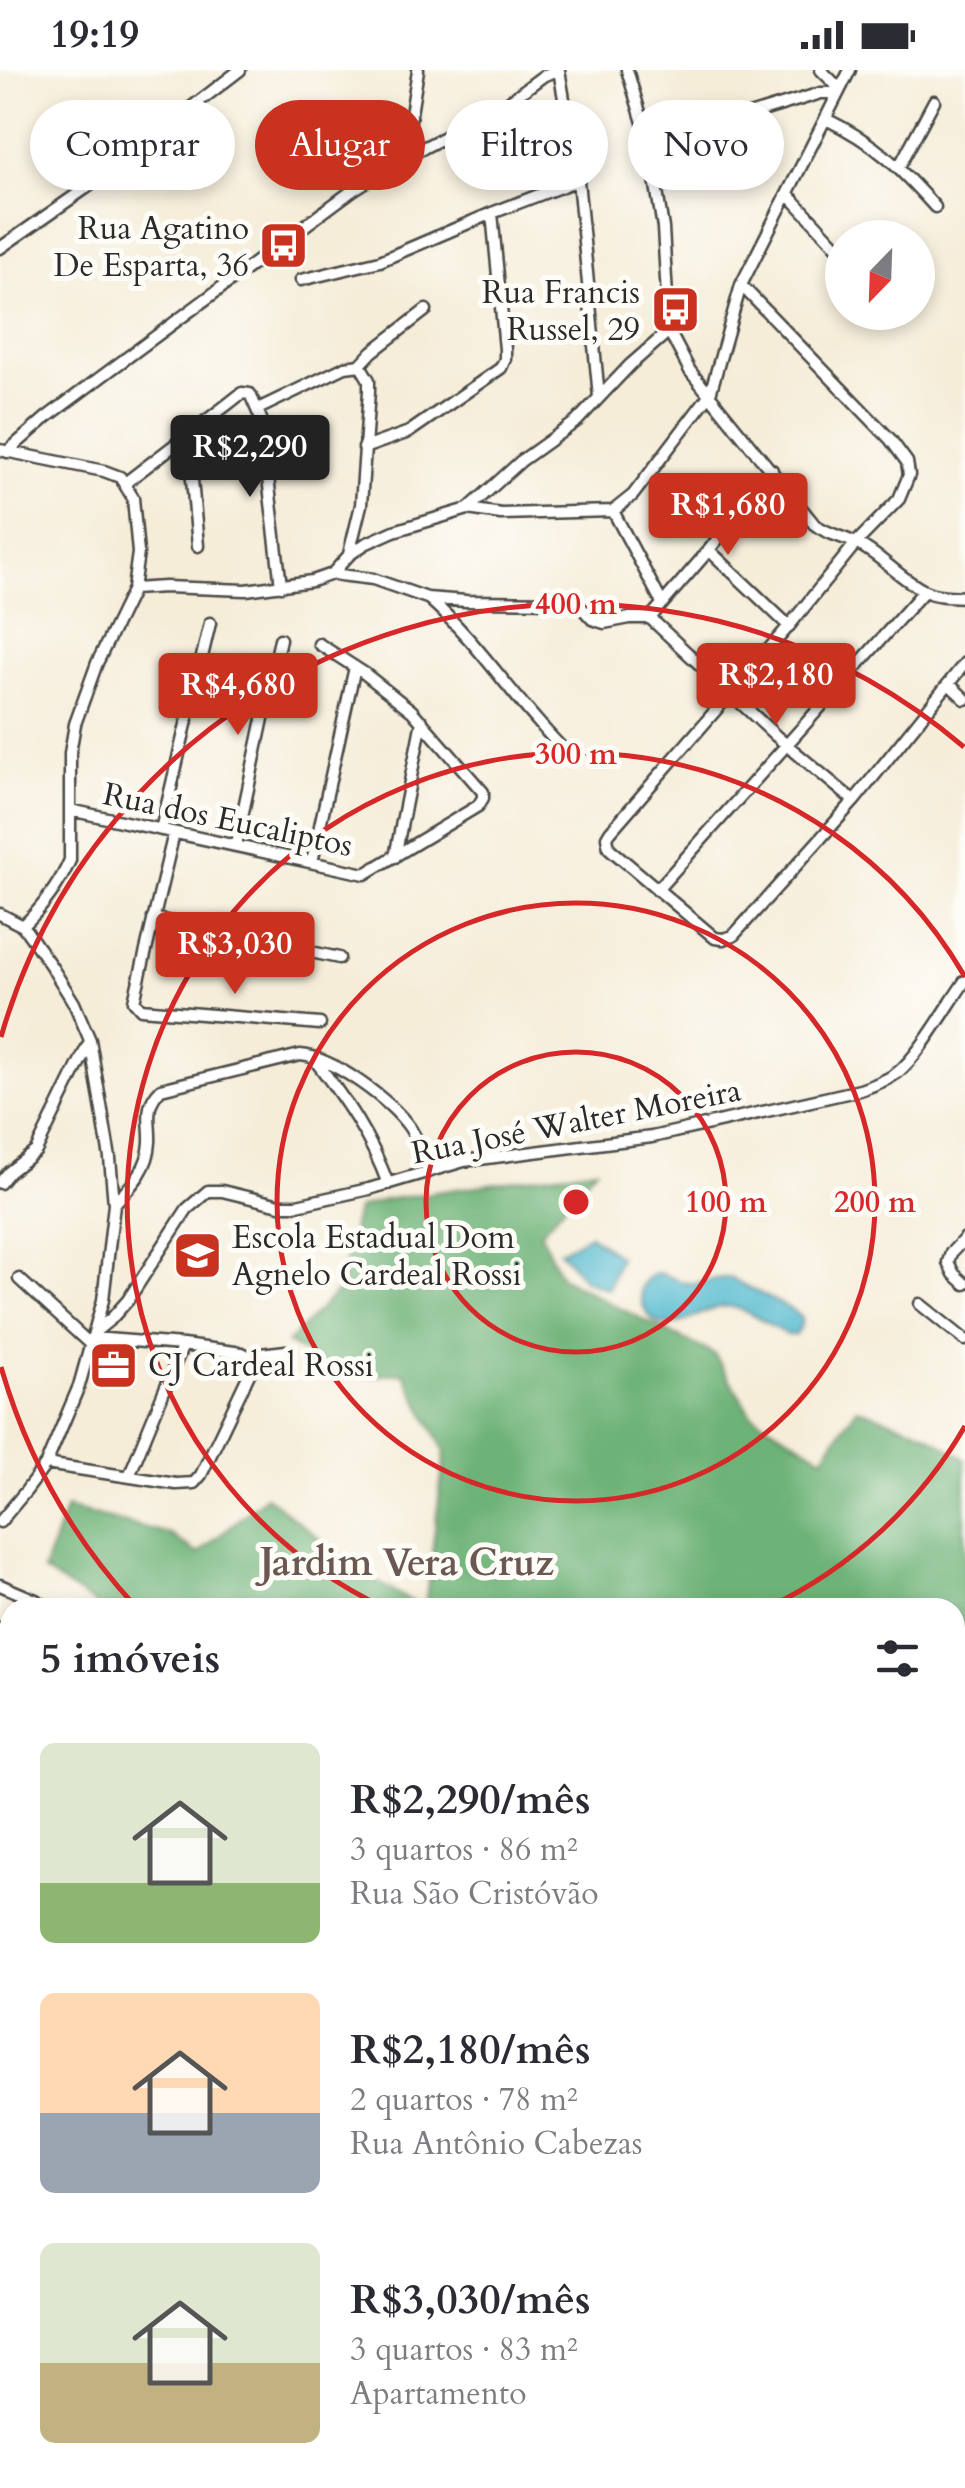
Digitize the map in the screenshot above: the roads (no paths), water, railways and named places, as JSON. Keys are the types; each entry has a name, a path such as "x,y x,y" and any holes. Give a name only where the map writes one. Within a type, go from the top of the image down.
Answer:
{"street":[{"path":"0,248 89,186 240,70"},
{"path":"413,100 418,70"},
{"path":"425,147 500,108 544,73 558,70 563,100"},
{"path":"627,70 636,100"},
{"path":"821,70 839,91"},
{"path":"332,574 348,555 366,544 394,531 468,509 500,514 613,512 633,495 710,394 741,286 850,70"},
{"path":"784,104 839,91"},
{"path":"898,167 934,101"},
{"path":"826,119 874,145 936,207"},
{"path":"4,451 353,190"},
{"path":"300,280 380,261 552,190"},
{"path":"579,190 599,397"},
{"path":"657,190 669,331 690,371 814,524 824,532 856,543 924,591 965,597"},
{"path":"788,194 825,234"},
{"path":"364,448 409,432 501,368 505,348 492,213"},
{"path":"741,286 890,439 907,462 909,475 900,499 856,543 610,832 609,848 715,938 732,936 854,800 965,663"},
{"path":"258,409 345,367 360,364 426,310"},
{"path":"468,509 520,461 577,421 669,331"},
{"path":"348,555 361,505 370,384 360,364"},
{"path":"125,483 242,393 250,394 261,419 281,586"},
{"path":"188,435 198,546"},
{"path":"4,451 114,474 125,483 133,498 138,552 133,589 97,663 75,724 70,754 70,860 22,926"},
{"path":"650,618 710,550 772,470"},
{"path":"613,512 662,604"},
{"path":"710,550 789,626"},
{"path":"133,589 246,590 312,581 332,574 373,579 427,598 565,602 604,623 650,618 854,800"},
{"path":"657,890 924,591"},
{"path":"427,598 447,615 568,755"},
{"path":"210,624 134,1001 141,1009 320,1024"},
{"path":"236,846 280,639"},
{"name":"Rua dos Eucaliptos","path":"70,810 365,874 478,806 483,792 412,711 319,644"},
{"path":"312,862 355,667"},
{"path":"949,684 965,699"},
{"path":"395,857 422,722"},
{"path":"0,914 22,926 74,1003 90,1040 114,1204 110,1260 94,1338 79,1386 46,1464 0,1522"},
{"path":"152,918 339,958"},
{"name":"Rua José Walter Moreira","path":"94,1338 128,1300 187,1208 208,1191 297,1206 464,1161 652,1136 860,1090 879,1084 910,1060 965,981"},
{"path":"0,1183 36,1151 90,1040"},
{"path":"114,1204 141,1174 150,1142 149,1108 160,1089 285,1058 312,1056 354,1078 407,1124 419,1143 428,1172"},
{"path":"312,1056 354,1112 388,1184"},
{"path":"965,1238 948,1262 965,1284"},
{"path":"19,1279 94,1338 242,1353 254,1363 202,1474 194,1483 176,1484 46,1464"},
{"path":"920,1304 965,1340"},
{"path":"129,1476 183,1345"},
{"path":"252,1358 286,1352"},
{"path":"0,1585 31,1598"}],"water":[{"path":"590,1235 619,1257 608,1289 584,1280 560,1251"},
{"path":"656,1273 688,1283 730,1278 792,1310 801,1318 801,1326 796,1335 788,1335 732,1307 665,1325 646,1311 641,1297 643,1283"}],"place":[{"name":"Rua Agatino De Esparta, 36","path":"284,246"},
{"name":"Rua Francis Russel, 29","path":"675,310"},
{"name":"Escola Estadual Dom Agnelo Cardeal Rossi","path":"197,1255"},
{"name":"CJ Cardeal Rossi","path":"113,1365"}],"district":[{"name":"Jardim Vera Cruz","path":"407,1562"}]}
